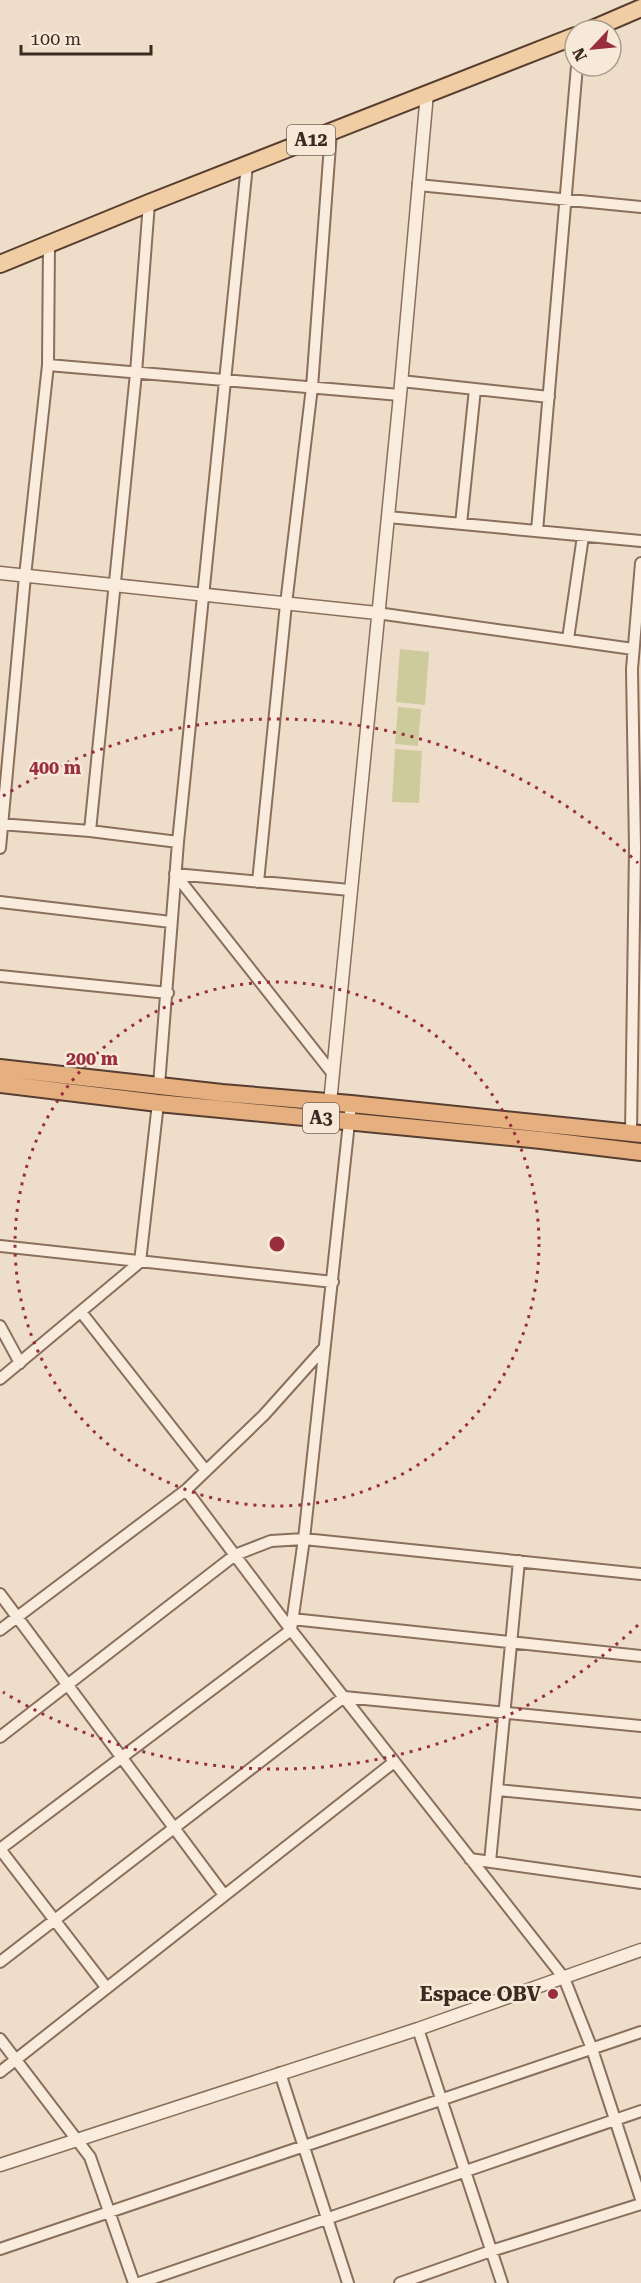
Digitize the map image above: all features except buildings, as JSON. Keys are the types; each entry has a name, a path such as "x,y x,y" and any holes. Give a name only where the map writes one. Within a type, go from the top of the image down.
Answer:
{"highway":[{"name":"A3","path":"0,1068 330,1103 350,1112 641,1152"},
{"name":"A3","path":"0,1084 158,1103 350,1112 636,1134"}],"main road":[{"path":"618,18 641,8"},
{"name":"A12","path":"0,264 563,41"}],"street":[{"path":"537,531 576,78"},
{"path":"330,1103 400,395 427,93"},
{"path":"258,882 286,604 312,387 332,132"},
{"path":"159,1085 168,993 178,842 227,379 247,165"},
{"path":"418,185 641,207"},
{"path":"90,831 136,373 149,203"},
{"path":"0,848 48,365 49,244"},
{"path":"48,365 400,395"},
{"path":"401,381 549,397"},
{"path":"461,524 475,389"},
{"path":"388,517 641,541"},
{"path":"568,639 583,536"},
{"path":"636,1134 633,649 641,563"},
{"path":"0,573 377,613 633,649"},
{"path":"1,825 90,831 178,842"},
{"path":"175,874 350,890"},
{"path":"175,874 333,1074"},
{"path":"0,902 171,922"},
{"path":"0,976 168,993"},
{"path":"0,1379 140,1262 158,1103"},
{"path":"292,1624 304,1539 350,1112"},
{"path":"0,1246 333,1282"},
{"path":"81,1312 206,1470"},
{"path":"0,1326 20,1363"},
{"path":"0,1630 186,1490 264,1415 324,1347"},
{"path":"186,1490 235,1555 292,1624 394,1762 564,1978 592,2049 641,2199"},
{"path":"0,1737 235,1555 271,1541 304,1539 641,1574"},
{"path":"490,1862 519,1561"},
{"path":"0,1594 224,1895"},
{"path":"106,1987 0,1849 292,1624 641,1656"},
{"path":"0,1962 344,1697 641,1726"},
{"path":"0,2072 394,1762"},
{"path":"498,1790 641,1804"},
{"path":"470,1859 641,1883"},
{"path":"0,2165 418,2029 641,1950"},
{"path":"418,2029 502,2283"},
{"path":"0,2249 641,2032"},
{"path":"0,2039 90,2157 136,2283 641,2111"},
{"path":"280,2073 329,2218 348,2283"},
{"path":"400,2283 491,2251 641,2204"}],"shaded area":[{"path":"400,649 429,652 425,705 396,702"},
{"path":"398,707 421,709 418,746 395,744"},
{"path":"395,749 422,751 419,803 392,802"}],"place":[{"name":"Espace OBV","path":"553,1994"}]}
